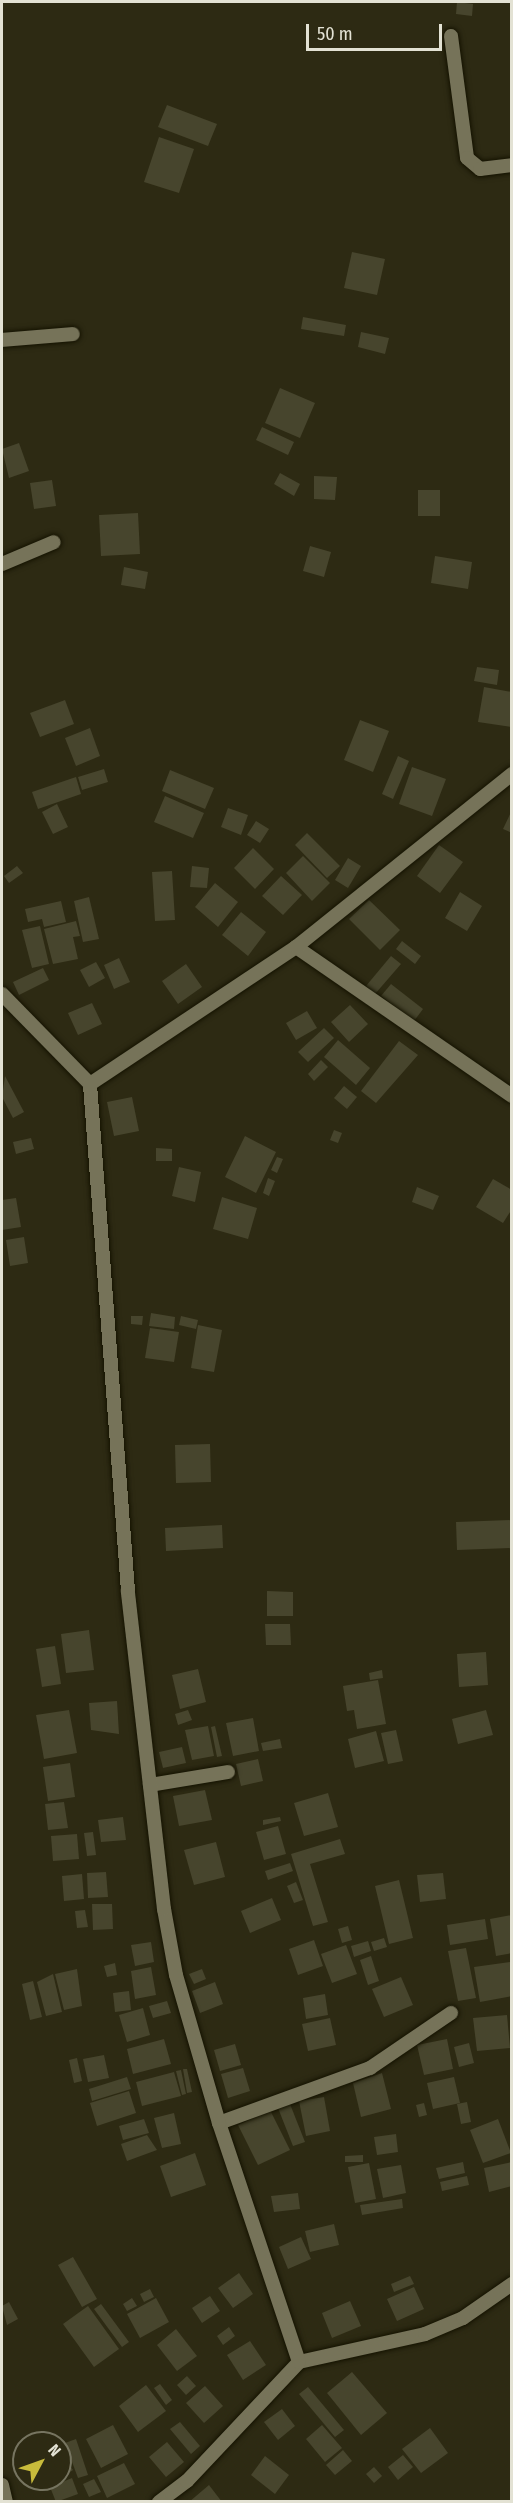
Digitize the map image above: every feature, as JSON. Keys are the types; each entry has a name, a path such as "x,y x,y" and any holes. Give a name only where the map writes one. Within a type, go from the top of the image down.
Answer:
{"street":[{"path":"451,36 467,158 480,170 512,165"},
{"path":"2,340 73,334"},
{"path":"2,564 54,542"},
{"path":"90,1084 296,947 512,774"},
{"path":"296,947 509,1089"},
{"path":"2,994 90,1084 128,1591 150,1785 176,1976 219,2123 299,2362"},
{"path":"150,1785 228,1772"},
{"path":"219,2123 370,2067 451,2013"},
{"path":"159,2502 187,2481 299,2362 425,2334 463,2318 512,2284"},
{"path":"2,2485 6,2502"}],"building":[{"path":"457,2 473,4 472,16 456,14"},
{"path":"167,105 217,124 208,146 158,127"},
{"path":"159,137 194,149 179,193 144,182"},
{"path":"352,252 385,259 377,295 344,288"},
{"path":"303,317 346,325 344,336 301,329"},
{"path":"361,332 389,338 385,354 358,347"},
{"path":"280,388 315,403 300,438 265,423"},
{"path":"262,427 294,442 288,455 256,440"},
{"path":"19,443 29,471 9,478 2,449"},
{"path":"280,473 300,484 294,496 274,484"},
{"path":"314,476 337,477 335,500 314,499"},
{"path":"52,480 56,506 34,509 30,483"},
{"path":"418,490 440,490 440,516 418,516"},
{"path":"138,513 140,554 101,556 99,515"},
{"path":"310,546 331,552 324,577 303,571"},
{"path":"435,556 472,562 468,589 431,583"},
{"path":"124,567 148,572 145,589 121,585"},
{"path":"477,667 499,670 497,685 474,681"},
{"path":"484,687 512,692 512,727 478,722"},
{"path":"65,700 74,724 40,737 30,713"},
{"path":"360,720 389,731 373,772 344,760"},
{"path":"90,728 100,756 76,766 65,738"},
{"path":"398,756 409,761 393,799 382,794"},
{"path":"412,767 446,779 432,816 399,804"},
{"path":"104,769 108,782 82,790 78,777"},
{"path":"170,770 214,788 205,809 162,791"},
{"path":"76,777 81,794 38,809 32,792"},
{"path":"165,796 204,813 193,838 154,822"},
{"path":"57,804 68,827 53,834 42,812"},
{"path":"228,808 248,815 241,835 221,827"},
{"path":"512,810 512,833 503,829"},
{"path":"256,821 269,829 260,843 247,835"},
{"path":"307,833 340,866 327,878 295,845"},
{"path":"439,845 463,862 440,893 417,876"},
{"path":"253,848 274,869 255,889 234,868"},
{"path":"303,856 330,883 312,901 286,873"},
{"path":"348,858 361,866 348,888 335,880"},
{"path":"17,866 23,873 9,883 4,876"},
{"path":"192,866 209,868 207,888 190,887"},
{"path":"172,871 175,920 155,921 152,872"},
{"path":"281,876 302,895 283,915 262,896"},
{"path":"215,883 238,902 218,927 195,907"},
{"path":"460,892 482,906 467,931 445,918"},
{"path":"89,897 99,939 83,942 74,901"},
{"path":"369,900 400,930 380,950 349,919"},
{"path":"61,901 66,922 44,927 42,919 28,922 25,909"},
{"path":"241,912 266,932 248,956 222,935"},
{"path":"76,921 80,936 73,937 78,959 53,964 44,929"},
{"path":"40,926 49,964 32,968 22,930"},
{"path":"402,941 421,956 415,964 396,949"},
{"path":"391,956 401,964 375,994 366,986"},
{"path":"119,958 130,982 114,989 104,965"},
{"path":"96,962 105,978 89,987 80,970"},
{"path":"186,964 202,987 178,1004 162,981"},
{"path":"43,968 49,980 19,995 13,982"},
{"path":"391,984 423,1009 414,1021 381,996"},
{"path":"92,1003 102,1024 78,1035 68,1013"},
{"path":"350,1005 368,1024 349,1042 331,1022"},
{"path":"307,1011 317,1028 296,1040 286,1023"},
{"path":"324,1028 334,1038 308,1062 298,1052"},
{"path":"338,1040 370,1068 356,1085 324,1057"},
{"path":"399,1041 418,1055 376,1103 361,1091"},
{"path":"321,1060 328,1067 314,1081 308,1074"},
{"path":"5,1076 24,1112 13,1118 2,1097"},
{"path":"344,1086 357,1097 347,1109 334,1098"},
{"path":"132,1097 139,1131 114,1136 107,1102"},
{"path":"334,1130 342,1133 338,1143 330,1140"},
{"path":"245,1136 276,1152 256,1193 225,1177"},
{"path":"31,1138 34,1149 16,1154 13,1142"},
{"path":"156,1148 172,1149 172,1161 156,1161"},
{"path":"277,1157 283,1159 277,1173 271,1170"},
{"path":"179,1167 201,1172 195,1202 172,1196"},
{"path":"268,1178 275,1181 269,1196 263,1193"},
{"path":"493,1179 512,1190 512,1209 503,1223 476,1207"},
{"path":"417,1187 439,1196 433,1210 412,1202"},
{"path":"222,1197 257,1208 248,1239 213,1229"},
{"path":"16,1198 21,1227 2,1230 2,1200"},
{"path":"24,1237 28,1263 10,1266 6,1240"},
{"path":"151,1313 175,1317 174,1329 149,1326"},
{"path":"131,1316 143,1316 142,1325 131,1324"},
{"path":"181,1316 198,1320 196,1329 179,1325"},
{"path":"198,1325 222,1330 214,1372 191,1368"},
{"path":"150,1328 179,1332 174,1362 145,1358"},
{"path":"210,1444 211,1482 176,1483 175,1445"},
{"path":"512,1520 512,1548 457,1550 456,1522"},
{"path":"222,1525 223,1548 166,1551 165,1528"},
{"path":"267,1591 293,1592 293,1616 267,1616"},
{"path":"265,1624 290,1624 291,1645 266,1645"},
{"path":"89,1630 94,1670 66,1673 61,1634"},
{"path":"55,1646 61,1684 42,1687 36,1649"},
{"path":"486,1652 488,1685 459,1687 457,1654"},
{"path":"198,1669 206,1702 180,1709 172,1675"},
{"path":"382,1670 383,1678 370,1680 369,1673"},
{"path":"378,1680 386,1724 357,1729 354,1710 347,1711 343,1686"},
{"path":"117,1701 119,1734 91,1730 89,1703"},
{"path":"69,1710 77,1753 44,1759 36,1715"},
{"path":"188,1710 192,1720 178,1725 175,1714"},
{"path":"486,1710 493,1735 458,1744 452,1719"},
{"path":"253,1718 259,1751 233,1756 226,1723"},
{"path":"208,1726 214,1756 192,1760 185,1730"},
{"path":"215,1726 222,1756 217,1757 211,1727"},
{"path":"396,1730 403,1761 388,1764 381,1733"},
{"path":"376,1731 384,1761 355,1768 348,1739"},
{"path":"280,1739 282,1748 263,1751 261,1743"},
{"path":"182,1747 186,1763 163,1768 159,1752"},
{"path":"258,1759 263,1781 241,1786 236,1764"},
{"path":"70,1763 75,1797 48,1801 43,1767"},
{"path":"205,1790 212,1820 179,1826 173,1796"},
{"path":"328,1793 338,1827 304,1836 294,1803"},
{"path":"64,1802 68,1828 48,1830 45,1804"},
{"path":"123,1817 126,1840 101,1842 98,1820"},
{"path":"280,1817 281,1821 263,1825 263,1820"},
{"path":"278,1826 286,1854 264,1860 256,1832"},
{"path":"93,1832 96,1855 87,1856 84,1833"},
{"path":"77,1834 79,1859 53,1861 51,1836"},
{"path":"340,1839 345,1854 310,1864 328,1922 313,1926 291,1854"},
{"path":"216,1842 225,1877 194,1885 184,1850"},
{"path":"290,1863 293,1871 268,1880 265,1871"},
{"path":"106,1872 108,1897 88,1898 87,1873"},
{"path":"443,1873 446,1899 420,1902 417,1875"},
{"path":"82,1874 84,1899 64,1901 62,1876"},
{"path":"399,1880 413,1938 389,1944 375,1886"},
{"path":"296,1882 303,1900 294,1903 287,1886"},
{"path":"272,1898 281,1920 250,1933 241,1911"},
{"path":"92,1904 112,1904 113,1929 93,1930"},
{"path":"85,1910 88,1927 77,1928 75,1911"},
{"path":"512,1915 512,1953 496,1956 490,1919"},
{"path":"485,1919 488,1939 450,1945 447,1925"},
{"path":"348,1926 352,1940 342,1943 338,1929"},
{"path":"384,1938 387,1947 374,1951 371,1942"},
{"path":"314,1940 323,1966 298,1975 289,1949"},
{"path":"368,1941 371,1951 354,1957 351,1946"},
{"path":"151,1942 154,1962 135,1966 131,1945"},
{"path":"346,1945 357,1974 332,1983 321,1954"},
{"path":"466,1948 476,1998 458,2001 448,1951"},
{"path":"371,1956 379,1981 368,1985 360,1960"},
{"path":"510,1962 512,1996 480,2002 474,1967"},
{"path":"115,1963 117,1975 107,1977 104,1966"},
{"path":"151,1967 156,1995 135,1999 131,1971"},
{"path":"77,1969 82,2006 64,2010 55,1974"},
{"path":"202,1969 206,1979 194,1984 189,1974"},
{"path":"53,1974 62,2012 46,2016 37,1982"},
{"path":"401,1977 413,2005 384,2017 372,1989"},
{"path":"33,1981 42,2017 30,2020 22,1984"},
{"path":"215,1982 223,2004 200,2013 192,1991"},
{"path":"129,1991 131,2010 115,2012 113,1993"},
{"path":"325,1994 328,2015 306,2019 303,1998"},
{"path":"167,2001 171,2013 153,2018 149,2006"},
{"path":"143,2008 150,2035 127,2042 119,2015"},
{"path":"507,2015 510,2048 477,2051 473,2018"},
{"path":"330,2018 336,2045 308,2051 302,2024"},
{"path":"164,2039 171,2064 133,2074 127,2049"},
{"path":"447,2039 453,2069 424,2075 417,2045"},
{"path":"469,2043 474,2063 459,2067 454,2047"},
{"path":"235,2044 241,2065 220,2071 214,2050"},
{"path":"104,2055 109,2078 88,2082 83,2059"},
{"path":"77,2058 82,2081 74,2083 69,2060"},
{"path":"243,2068 250,2091 228,2098 221,2074"},
{"path":"183,2069 187,2069 192,2092 187,2093"},
{"path":"181,2070 186,2094 182,2095 176,2071"},
{"path":"174,2072 181,2096 142,2106 136,2082"},
{"path":"382,2073 391,2109 361,2117 353,2083"},
{"path":"127,2077 131,2089 92,2101 89,2089"},
{"path":"454,2077 460,2103 433,2109 427,2083"},
{"path":"129,2091 136,2113 97,2126 90,2103"},
{"path":"324,2097 330,2131 306,2136 299,2101"},
{"path":"467,2102 471,2122 461,2124 457,2104"},
{"path":"424,2103 427,2115 419,2117 416,2105"},
{"path":"290,2104 305,2142 293,2146 278,2108"},
{"path":"270,2110 290,2150 258,2165 238,2125"},
{"path":"174,2113 181,2144 162,2148 154,2118"},
{"path":"144,2119 149,2133 123,2140 119,2126"},
{"path":"498,2119 511,2153 483,2163 470,2130"},
{"path":"396,2134 398,2152 377,2155 374,2137"},
{"path":"147,2135 157,2150 127,2161 121,2144"},
{"path":"195,2153 206,2185 171,2197 160,2166"},
{"path":"363,2155 363,2162 345,2162 345,2156"},
{"path":"463,2162 465,2173 439,2179 436,2168"},
{"path":"512,2162 512,2186 489,2192 484,2168"},
{"path":"369,2163 376,2199 355,2203 348,2167"},
{"path":"401,2165 406,2193 383,2198 377,2169"},
{"path":"467,2176 469,2185 442,2191 440,2182"},
{"path":"298,2193 300,2209 274,2212 271,2196"},
{"path":"402,2199 403,2208 362,2215 360,2205"},
{"path":"334,2224 339,2245 310,2252 305,2231"},
{"path":"301,2237 311,2259 288,2269 279,2247"},
{"path":"73,2257 97,2299 82,2307 58,2265"},
{"path":"239,2273 253,2294 233,2308 218,2288"},
{"path":"410,2276 414,2284 394,2292 391,2284"},
{"path":"414,2287 424,2309 397,2321 387,2299"},
{"path":"150,2289 154,2297 144,2302 140,2294"},
{"path":"210,2296 220,2311 202,2323 192,2308"},
{"path":"132,2298 137,2306 127,2311 123,2304"},
{"path":"156,2298 169,2322 140,2338 127,2314"},
{"path":"350,2301 361,2326 332,2338 322,2313"},
{"path":"9,2302 18,2319 7,2325 2,2306"},
{"path":"101,2304 129,2342 122,2347 94,2309"},
{"path":"88,2306 119,2349 94,2367 63,2324"},
{"path":"229,2327 235,2336 223,2345 217,2336"},
{"path":"176,2329 197,2356 177,2371 157,2345"},
{"path":"250,2341 266,2365 243,2380 227,2355"},
{"path":"352,2372 387,2413 361,2435 327,2393"},
{"path":"187,2376 196,2386 186,2395 177,2385"},
{"path":"160,2384 172,2400 166,2405 154,2388"},
{"path":"146,2385 166,2411 138,2432 119,2406"},
{"path":"205,2386 223,2406 204,2423 186,2403"},
{"path":"308,2387 344,2430 335,2437 299,2394"},
{"path":"282,2409 295,2426 278,2440 264,2422"},
{"path":"180,2422 200,2446 191,2454 170,2429"},
{"path":"113,2425 128,2454 101,2468 86,2439"},
{"path":"322,2425 342,2448 325,2462 306,2439"},
{"path":"430,2428 448,2453 421,2473 402,2449"},
{"path":"76,2439 88,2475 78,2478 72,2462 72,2440"},
{"path":"167,2442 184,2462 166,2477 149,2457"},
{"path":"343,2450 352,2461 335,2475 326,2465"},
{"path":"403,2455 413,2467 398,2480 388,2467"},
{"path":"265,2456 289,2475 275,2494 251,2475"},
{"path":"124,2463 135,2484 107,2498 97,2476"},
{"path":"374,2467 382,2476 374,2483 366,2474"},
{"path":"72,2478 78,2494 56,2502 52,2491 72,2491"},
{"path":"94,2479 101,2492 89,2497 83,2484"},
{"path":"209,2485 222,2502 189,2502"}]}
